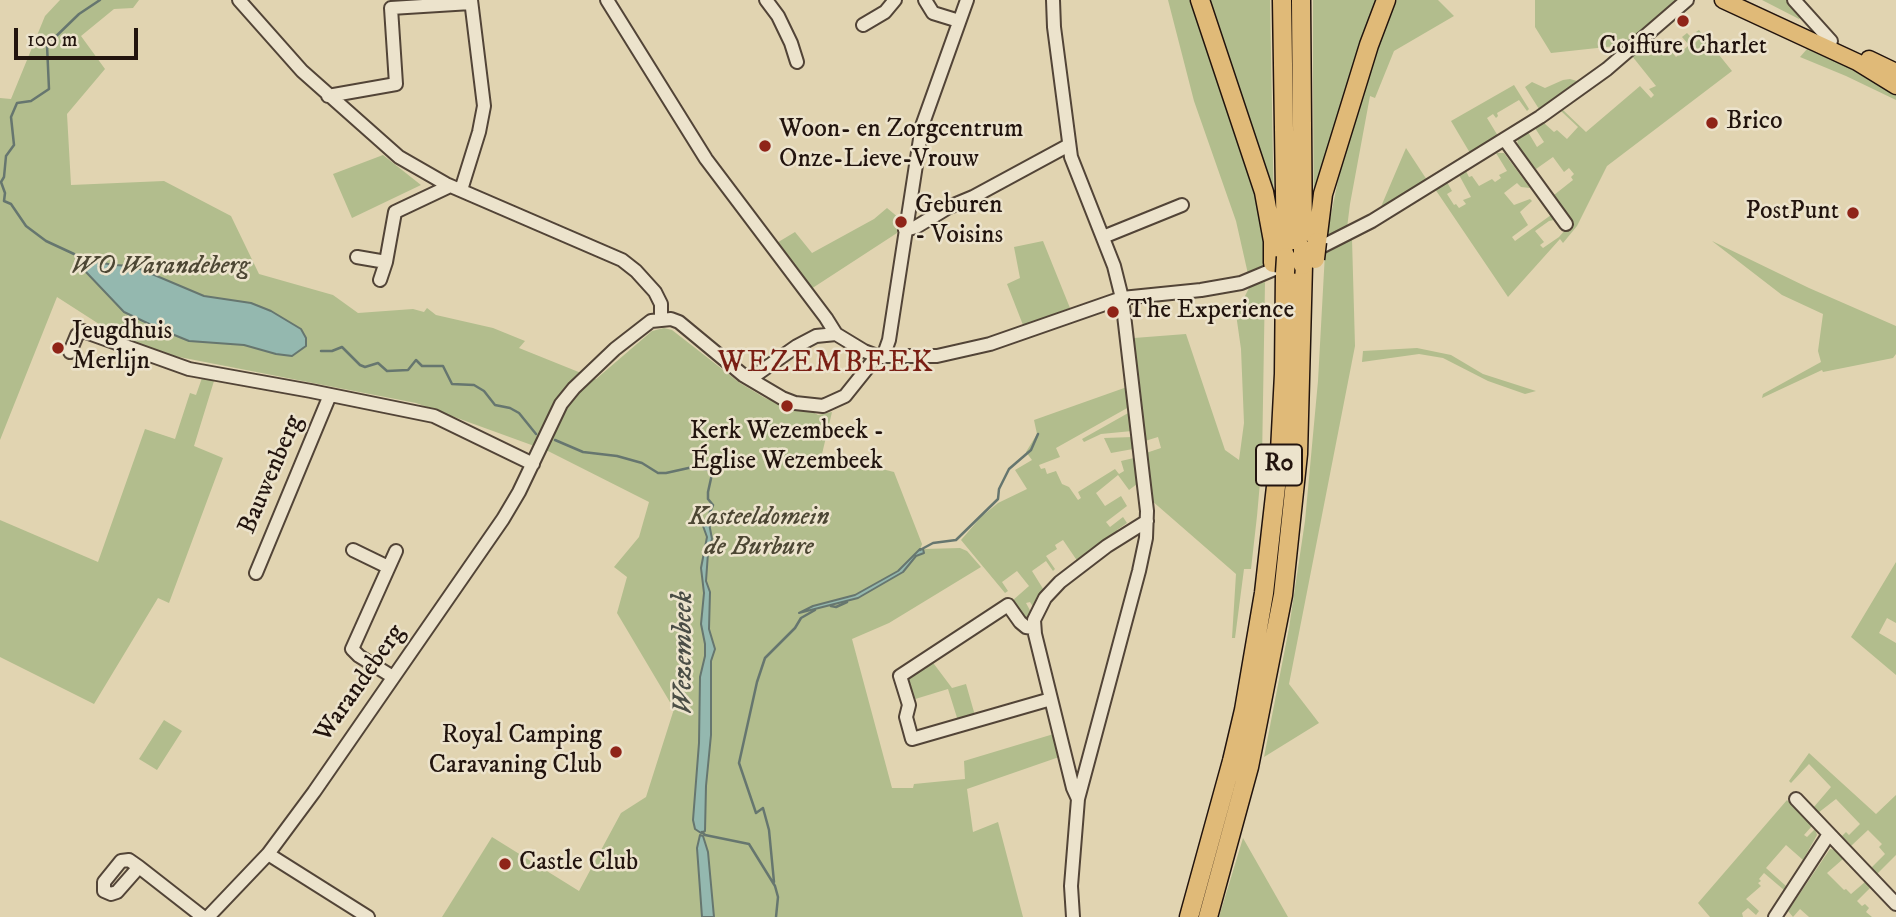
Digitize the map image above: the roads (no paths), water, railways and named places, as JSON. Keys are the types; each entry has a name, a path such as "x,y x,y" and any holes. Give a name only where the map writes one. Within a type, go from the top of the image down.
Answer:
{"highway":[{"name":"R0","path":"1189,917 1244,710 1264,593 1280,451 1284,374 1282,0"},
{"name":"R0","path":"1208,917 1250,767 1283,595 1298,454 1303,309 1310,254 1301,0"},
{"path":"1202,3 1264,192 1273,241 1282,271"},
{"path":"1310,254 1323,194 1369,45 1386,4"}],"main road":[{"path":"1723,0 1857,62 1896,86"},
{"path":"1740,0 1896,72"}],"street":[{"path":"239,0 302,71 399,157 455,188 622,260 655,292 661,304 661,319 679,322 750,379 788,401 823,406 845,396 880,356 889,340 922,126 967,0"},
{"path":"607,0 706,159 826,318 835,334"},
{"path":"766,0 778,16 791,43 796,62"},
{"path":"863,25 885,12 895,0"},
{"path":"925,0 933,13 959,21"},
{"path":"1053,0 1069,145 1122,298 1147,521 1139,570 1078,799 1071,886 1073,917"},
{"path":"750,379 797,346 817,336 835,334 880,356 937,356 964,351 1122,298 1201,290 1241,283 1266,274 1372,221 1505,140 1607,69 1686,0"},
{"path":"1794,0 1831,41"},
{"path":"328,96 338,92 396,84 391,8 471,2 484,106 480,132 455,188 395,212 386,262 380,279"},
{"path":"1505,140 1566,224"},
{"path":"905,230 916,227 1069,145"},
{"path":"1103,237 1182,205"},
{"path":"357,257 386,262"},
{"name":"Warandeberg","path":"205,917 268,854 503,519 561,404 574,388 637,331 651,321 661,319"},
{"path":"71,352 77,335 83,331 189,369 433,416 533,464"},
{"name":"Bauwenberg","path":"256,573 330,395"},
{"path":"1078,799 1033,628 1037,610 1052,590 1091,558 1147,521"},
{"path":"353,550 388,567"},
{"path":"393,677 352,649 396,551"},
{"path":"1033,628 1020,622 1005,600 900,676 909,705 906,717 912,739 1051,699"},
{"path":"1796,799 1896,904"},
{"path":"1775,917 1829,834"},
{"path":"268,854 368,917"},
{"path":"139,866 205,917"}],"water":[{"path":"86,260 133,266 204,296 251,303 271,311 301,329 306,338 306,346 292,356 244,345 189,341 124,312 86,272"},
{"path":"705,521 709,523 712,539 706,581 710,592 709,629 715,649 711,661 711,735 705,831 701,833 695,829 693,820 699,743 700,677 705,656 701,624 704,593 701,568 707,537 703,526"},
{"path":"923,549 924,553 916,556 903,572 858,598 799,613 813,606 855,595 898,571"},
{"path":"700,835 703,836 708,852 714,917 702,917 697,848"}],"waterway":[{"name":"Wezembeek","path":"74,254 46,241 26,226 11,204 4,201 5,193 1,182 6,156 14,145 11,117 17,103 31,101 49,89 47,45 79,14 100,0"},
{"name":"Wezembeek","path":"321,351 342,347 360,365 365,367 378,363 387,371 408,370 416,360 422,366 443,366 452,384 474,385 484,391 495,405 519,413 536,434"},
{"path":"920,550 933,543 956,540 998,499 999,489 1009,469 1031,450 1038,434"},
{"name":"Wezembeek","path":"555,440 583,452 617,456 642,463 658,473 693,467 710,470 712,474 708,499 713,505 706,522"},
{"path":"831,606 836,607 847,602"},
{"path":"774,882 769,830 763,808 756,813 739,763 765,658 795,628 801,618 815,610"},
{"name":"Wezembeek","path":"702,832 705,835 749,844 775,886 778,897 776,917"}],"place":[{"name":"Coiffure Charlet","path":"1683,21"},
{"name":"Brico","path":"1712,123"},
{"name":"Woon- en Zorgcentrum Onze-Lieve-Vrouw","path":"765,146"},
{"name":"PostPunt","path":"1853,213"},
{"name":"Geburen - Voisins","path":"901,222"},
{"name":"The Experience","path":"1113,312"},
{"name":"Jeugdhuis Merlijn","path":"58,348"},
{"name":"Kerk Wezembeek - Église Wezembeek","path":"787,406"},
{"name":"Royal Camping Caravaning Club","path":"616,752"},
{"name":"Castle Club","path":"505,864"}],"district":[{"name":"WEZEMBEEK","path":"826,365"}],"park label":[{"name":"WO Warandeberg","path":"160,268"},
{"name":"Kasteeldomein de Burbure","path":"759,534"}]}
